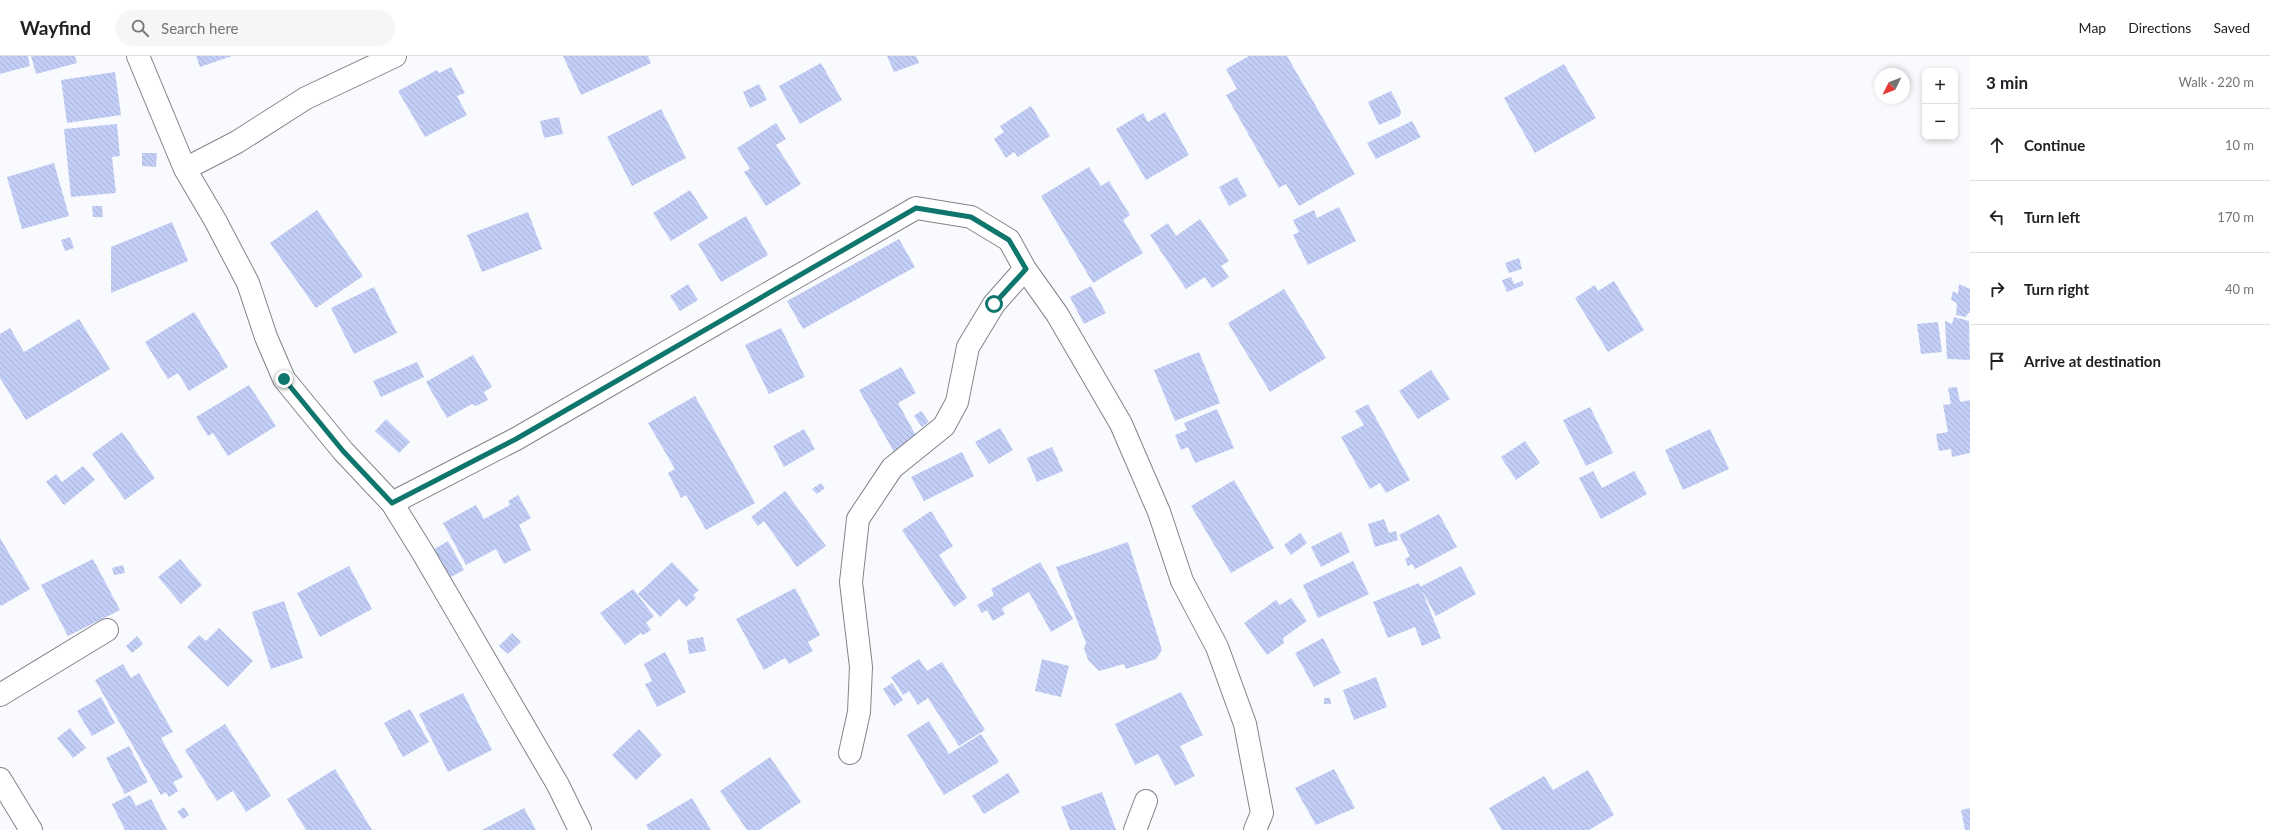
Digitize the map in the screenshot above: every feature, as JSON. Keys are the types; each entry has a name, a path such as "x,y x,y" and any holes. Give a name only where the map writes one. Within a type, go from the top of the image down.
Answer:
{"street":[{"path":"138,56 185,169 215,220 248,283 266,337 284,379 343,451 392,503 423,553 558,784 580,830"},
{"path":"185,169 237,142 306,98 395,56"},
{"path":"392,503 516,439 916,208 971,217 1009,240 1026,269 1057,314 1121,424 1159,512 1182,581 1217,648 1245,724 1262,813 1255,830"},
{"path":"850,753 859,712 861,667 851,582 858,519 892,468 944,426 957,402 968,347 994,304 1026,269"},
{"path":"0,695 107,630"},
{"path":"0,779 31,830"},
{"path":"1135,830 1146,802"}],"building":[{"path":"0,56 28,56 30,66 0,74"},
{"path":"31,56 75,56 77,63 36,74"},
{"path":"196,56 232,56 200,67"},
{"path":"563,56 648,56 651,63 581,95"},
{"path":"887,56 916,56 919,63 894,72"},
{"path":"1249,56 1287,56 1355,174 1299,206 1286,184 1279,188 1226,95 1237,89 1226,69"},
{"path":"821,63 842,100 800,124 779,86"},
{"path":"1564,64 1596,118 1535,153 1504,98"},
{"path":"451,67 465,93 457,96 467,115 425,137 398,91 437,70 439,73"},
{"path":"115,72 121,115 67,123 61,80"},
{"path":"759,84 767,100 750,108 743,92"},
{"path":"1391,91 1401,111 1400,116 1379,125 1368,102"},
{"path":"1031,106 1050,136 1018,157 1014,152 1006,158 994,139 1004,132 1000,126"},
{"path":"661,109 686,158 632,186 607,137"},
{"path":"1165,112 1189,155 1146,180 1116,129 1143,113 1148,122"},
{"path":"559,117 563,134 544,138 540,121"},
{"path":"1412,121 1421,137 1376,159 1367,143"},
{"path":"776,123 786,139 776,145 801,184 766,206 744,172 750,169 737,148"},
{"path":"117,124 120,156 112,157 116,193 71,197 64,129"},
{"path":"142,153 157,153 156,167 142,166"},
{"path":"54,163 69,216 22,229 7,177"},
{"path":"1089,167 1101,186 1109,181 1130,215 1123,220 1143,253 1093,283 1041,196"},
{"path":"1237,177 1247,196 1229,206 1219,187"},
{"path":"690,190 708,218 671,241 653,213"},
{"path":"92,206 102,206 103,217 93,217"},
{"path":"1339,207 1356,241 1308,265 1293,235 1299,232 1293,220 1314,210 1317,218"},
{"path":"317,210 363,276 316,308 270,243"},
{"path":"528,212 542,249 482,272 467,235"},
{"path":"746,216 768,255 721,282 698,244"},
{"path":"1200,219 1229,261 1221,266 1229,277 1212,288 1205,277 1186,289 1150,235 1168,223 1176,236"},
{"path":"172,222 188,261 111,293 111,247"},
{"path":"70,237 74,248 65,251 61,240"},
{"path":"899,239 915,267 803,329 787,301"},
{"path":"1519,258 1522,269 1509,273 1505,263"},
{"path":"1511,277 1514,284 1522,281 1524,285 1507,292 1502,280"},
{"path":"1614,281 1644,330 1608,352 1575,298 1595,285 1598,291"},
{"path":"688,284 698,300 680,311 670,296"},
{"path":"1959,284 1970,289 1970,313 1968,313 1966,317 1956,315 1957,303 1951,300 1953,291 1958,294"},
{"path":"1091,286 1106,313 1084,324 1070,297"},
{"path":"374,287 397,333 354,354 331,308"},
{"path":"1284,289 1326,358 1270,392 1228,323"},
{"path":"194,312 228,367 189,391 178,373 168,379 145,342"},
{"path":"1954,317 1969,321 1970,360 1947,359 1945,321 1952,324"},
{"path":"79,319 110,369 26,420 0,378 0,334 10,328 24,352"},
{"path":"1938,322 1942,352 1921,354 1917,324"},
{"path":"781,328 805,377 769,394 745,345"},
{"path":"1199,352 1220,403 1175,421 1154,370"},
{"path":"473,355 492,387 484,392 488,400 476,406 472,404 447,418 426,382"},
{"path":"417,362 424,377 381,397 373,381"},
{"path":"901,367 916,393 898,403 919,441 895,454 859,390"},
{"path":"1431,370 1450,399 1418,419 1399,391"},
{"path":"249,385 276,426 228,456 213,433 208,436 196,417"},
{"path":"1957,387 1960,402 1970,400 1970,453 1952,457 1951,449 1939,451 1936,434 1948,432 1943,405 1951,404 1948,388"},
{"path":"695,396 755,503 706,530 686,495 681,498 668,473 675,469 648,423"},
{"path":"1368,404 1410,480 1386,493 1380,483 1370,489 1341,437 1364,425 1355,411"},
{"path":"1590,407 1613,453 1586,466 1563,420"},
{"path":"1217,409 1234,448 1195,463 1188,447 1181,450 1175,435 1187,430 1184,423"},
{"path":"921,411 929,422 922,427 914,416"},
{"path":"386,419 410,442 399,453 375,431"},
{"path":"1000,428 1013,450 989,464 975,442"},
{"path":"804,429 815,449 784,467 773,446"},
{"path":"1710,429 1729,469 1683,490 1665,450"},
{"path":"122,432 155,478 125,500 92,454"},
{"path":"1525,441 1540,463 1516,480 1501,457"},
{"path":"1052,447 1063,471 1037,482 1027,458"},
{"path":"962,452 974,476 924,501 911,477"},
{"path":"83,466 95,480 64,505 46,482 56,474 62,482"},
{"path":"1593,471 1602,488 1634,471 1647,494 1601,519 1579,478"},
{"path":"1234,480 1274,548 1231,573 1191,506"},
{"path":"821,483 825,488 817,494 812,489"},
{"path":"785,491 826,546 797,567 764,521 758,526 751,517"},
{"path":"518,495 531,518 519,525 531,550 504,564 496,549 466,565 443,523 476,505 484,519 510,505 508,501"},
{"path":"931,511 953,546 939,555 967,598 954,607 902,530"},
{"path":"1439,514 1457,547 1415,569 1412,564 1408,566 1405,559 1410,556 1399,535"},
{"path":"1384,519 1389,533 1396,531 1398,540 1375,547 1368,524"},
{"path":"1341,532 1350,552 1321,567 1311,547"},
{"path":"1300,533 1307,543 1291,555 1284,545"},
{"path":"0,538 30,589 1,606 0,605"},
{"path":"448,541 464,570 447,579 431,551"},
{"path":"1128,542 1162,650 1156,659 1126,669 1124,664 1099,671 1088,660 1084,648 1086,643 1056,567"},
{"path":"93,559 120,610 68,636 41,585"},
{"path":"180,559 202,585 181,604 158,577"},
{"path":"1353,561 1369,594 1318,618 1303,585"},
{"path":"672,562 699,590 693,595 696,598 686,607 679,599 660,617 638,594"},
{"path":"1040,562 1073,619 1051,632 1029,592 1002,608 1005,614 993,621 987,610 982,613 977,605 994,595 991,589"},
{"path":"123,565 125,573 114,575 112,568"},
{"path":"349,566 372,609 320,637 297,593"},
{"path":"1461,566 1476,594 1436,616 1420,587"},
{"path":"1419,583 1441,638 1422,646 1415,627 1388,638 1373,602"},
{"path":"795,588 820,635 808,642 813,651 789,664 785,658 764,670 736,619"},
{"path":"633,589 654,616 646,623 651,630 643,635 641,633 625,645 600,613"},
{"path":"1291,598 1307,621 1283,638 1284,643 1267,655 1244,623 1276,600 1280,605"},
{"path":"284,601 303,658 271,669 252,612"},
{"path":"219,628 253,661 228,687 187,647 199,635 206,641"},
{"path":"512,633 521,642 508,654 499,646"},
{"path":"137,636 143,644 132,653 126,646"},
{"path":"703,637 706,651 689,654 687,640"},
{"path":"1323,638 1341,673 1314,687 1295,653"},
{"path":"665,652 686,692 657,707 645,684 652,681 644,664"},
{"path":"919,659 927,671 942,662 985,730 959,746 928,698 918,705 909,691 903,695 891,677"},
{"path":"1042,659 1069,666 1061,697 1035,691"},
{"path":"123,664 131,678 139,673 173,732 161,738 183,777 173,782 178,791 169,797 166,792 161,795 95,680"},
{"path":"1376,677 1387,707 1354,720 1343,690"},
{"path":"892,683 903,700 894,706 883,689"},
{"path":"1181,692 1203,735 1180,746 1195,776 1175,786 1158,754 1135,765 1115,724"},
{"path":"463,693 492,750 448,772 419,714"},
{"path":"101,697 115,723 92,736 77,711"},
{"path":"1324,698 1330,698 1331,704 1324,704"},
{"path":"410,709 429,742 403,757 384,723"},
{"path":"929,721 949,754 981,734 999,762 944,795 907,735"},
{"path":"225,724 271,796 246,812 233,791 217,801 185,750"},
{"path":"70,728 86,748 73,758 57,738"},
{"path":"639,729 662,755 636,780 612,755"},
{"path":"129,746 148,782 125,794 106,758"},
{"path":"770,757 801,802 759,830 747,830 720,791"},
{"path":"335,769 372,830 306,830 287,799"},
{"path":"1334,769 1355,808 1316,825 1295,788"},
{"path":"1588,770 1614,815 1589,830 1502,830 1489,808 1544,776 1553,790"},
{"path":"1008,773 1020,792 984,814 972,796"},
{"path":"1102,792 1116,830 1070,830 1061,807"},
{"path":"130,795 136,806 151,799 167,830 125,830 112,804"},
{"path":"692,798 711,830 649,830 646,825"},
{"path":"184,807 189,815 183,819 177,812"},
{"path":"524,808 536,830 482,830"},
{"path":"1970,808 1970,830 1965,830 1961,810"}],"route":[{"path":"284,379 311,414 343,451 392,503 516,439 916,208 971,217 1009,240 1026,269 994,304"}]}
